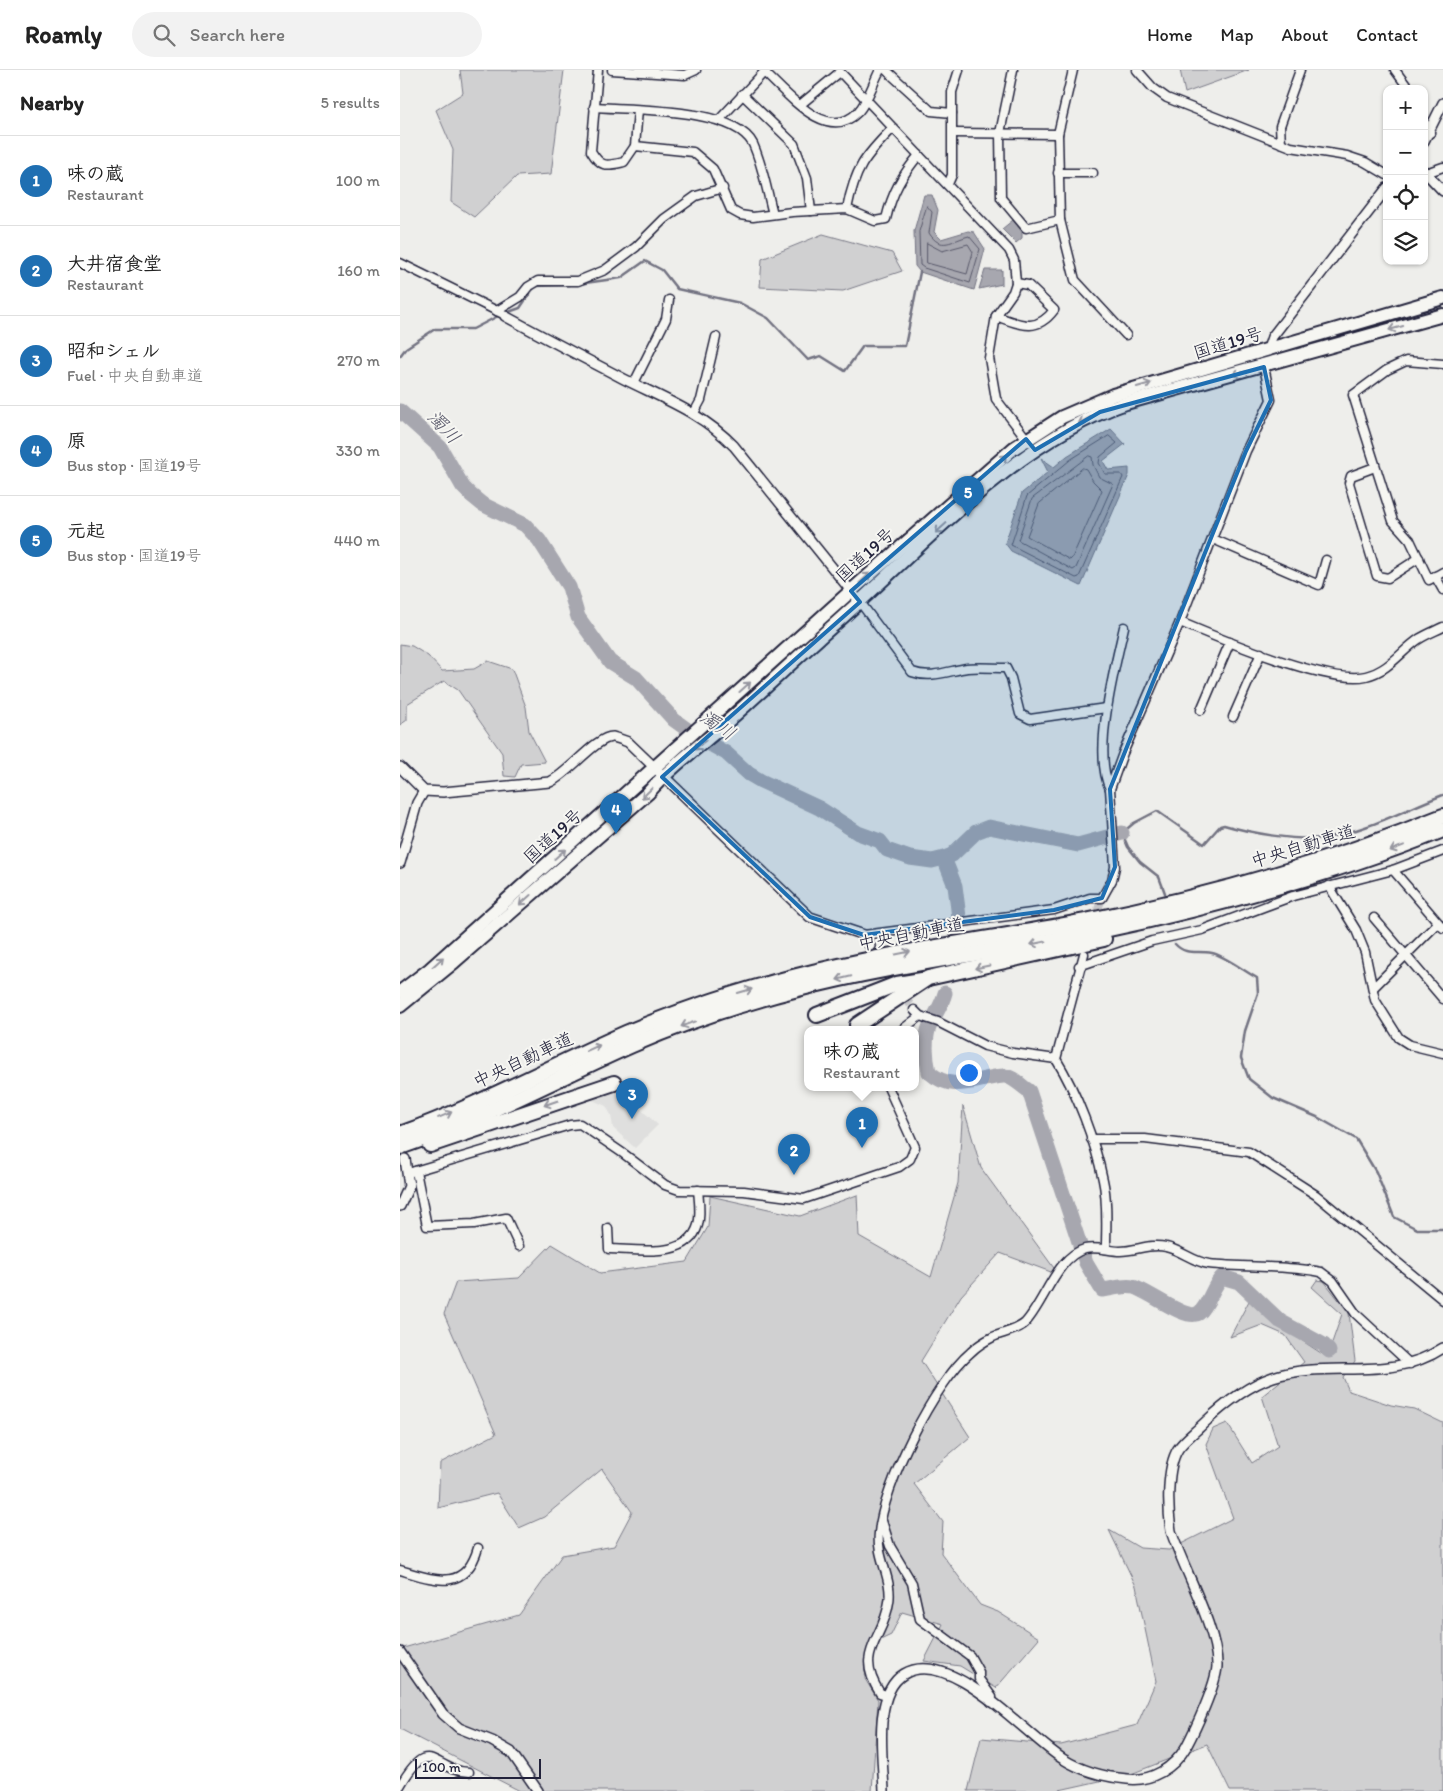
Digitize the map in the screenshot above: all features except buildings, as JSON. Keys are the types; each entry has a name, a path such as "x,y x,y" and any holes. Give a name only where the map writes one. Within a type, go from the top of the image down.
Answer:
{"highway":[{"name":"国道19号","path":"400,992 430,969 658,773 678,755 709,720 851,590 1026,439 1077,410 1112,395 1443,298"},
{"name":"国道19号","path":"678,755 718,730 950,519 1035,450 1100,412 1153,395 1264,367 1443,315"},
{"name":"国道19号","path":"400,1006 461,956 648,793 658,773"},
{"name":"中央自動車道","path":"400,1134 496,1094 628,1032 736,993 853,964 1087,921 1228,888 1338,856 1443,816"},
{"name":"中央自動車道","path":"402,1154 460,1123 635,1044 740,1005 855,976 1100,931 1232,900 1307,879 1443,830"},
{"path":"817,1015 897,984 1010,962 1142,930 1185,918 1232,900"},
{"path":"858,1025 928,978"},
{"path":"402,1154 614,1083"}],"street":[{"path":"598,70 591,150 597,161 607,165 624,162 635,146 638,110"},
{"path":"612,70 686,75 696,70"},
{"path":"719,120 742,94 766,72 804,111 815,118 839,121 847,119 858,112 880,70"},
{"path":"886,70 931,111 952,113"},
{"path":"948,184 952,175 952,92 959,70"},
{"path":"1013,70 1000,133 1001,198 1026,228 1060,220"},
{"path":"1074,70 1058,134 1060,220 1075,280 1126,335"},
{"path":"1137,70 1152,88 1167,98 1281,144 1347,156 1366,162 1383,173"},
{"path":"1281,144 1280,126 1300,70"},
{"path":"1396,70 1406,85"},
{"path":"800,105 840,72 865,101 948,184 1009,250 1014,260 1016,283 1013,292 996,316 989,358 996,399 1035,450"},
{"path":"742,94 794,144 807,178 811,211"},
{"path":"1428,136 1443,103"},
{"path":"594,107 704,116 733,126 752,142 773,214"},
{"path":"847,209 853,180 868,153 893,128"},
{"path":"1428,129 1430,133"},
{"path":"953,133 1058,134"},
{"path":"635,146 693,152 713,169 723,188 731,210 740,215 753,217 847,209 875,221 886,218 890,199 901,176 919,155"},
{"path":"1428,171 1443,167"},
{"path":"1058,173 1093,173"},
{"path":"1428,175 1443,191"},
{"path":"501,313 520,297 528,287 538,281 578,281 604,270 636,247 672,213 696,196 723,188"},
{"path":"1268,349 1272,337 1383,193"},
{"path":"400,263 694,413 717,429 734,446 851,590 912,672 932,675 967,668 1006,668 1011,678 1020,714 1030,719 1106,708"},
{"path":"996,316 1029,326 1046,320 1054,310 1028,285 1016,283"},
{"path":"634,383 666,319 670,300"},
{"path":"694,413 701,400 716,337"},
{"path":"1443,364 1406,361 1388,370 1353,395 1393,521 1410,540 1429,580 1443,572"},
{"path":"1110,789 1123,753 1180,622 1246,451 1271,400 1264,367"},
{"path":"1375,467 1351,476 1349,483 1377,576 1388,578 1418,558"},
{"path":"1213,539 1319,585 1326,560"},
{"path":"1436,576 1443,590"},
{"path":"1180,622 1260,653 1345,678 1366,676 1389,666 1419,639 1443,626"},
{"path":"400,767 424,791 443,792 550,782 561,777 601,740 612,737 628,742 658,773 810,917 864,935 1054,910 1090,898 1102,898 1112,880 1114,842 1110,789 1104,776 1106,708 1124,627"},
{"path":"1201,710 1230,642"},
{"path":"1233,717 1260,653"},
{"path":"400,863 418,803 424,791"},
{"path":"1079,966 1169,937 1202,930 1272,903 1393,870 1443,851"},
{"path":"1373,988 1406,955 1441,925 1393,870"},
{"path":"1329,886 1356,930 1365,952 1375,1000 1398,1038 1410,1045 1443,1053"},
{"path":"1374,918 1443,999"},
{"path":"864,935 870,946"},
{"path":"1084,954 1079,966 1056,1059 1065,1074 1091,1139 1104,1182 1106,1249"},
{"path":"914,1010 920,1016 938,1022 985,1046 1013,1053 1056,1059"},
{"path":"907,1026 920,1016"},
{"path":"412,1172 570,1124 580,1124 665,1185 679,1190 744,1191 804,1199 899,1167 910,1159 915,1146 890,1091"},
{"path":"1091,1139 1144,1139 1249,1152 1316,1195 1443,1300"},
{"path":"402,1154 412,1172 427,1226 474,1224 506,1218 519,1246"},
{"path":"400,1206 408,1192 412,1172"},
{"path":"608,1228 609,1249 667,1249 678,1246 693,1235 697,1226 698,1190"},
{"path":"886,1695 880,1692 868,1672 869,1658 889,1603 888,1584 879,1548 879,1532 890,1489 923,1415 954,1370 980,1345 1024,1324 1057,1276 1064,1262 1084,1249 1127,1250 1157,1245 1173,1249 1203,1263 1321,1272 1333,1280 1356,1314 1410,1364"},
{"path":"884,1791 882,1728 886,1695 895,1682 905,1673 919,1669 942,1671 959,1678 1043,1746 1072,1764 1086,1770 1109,1777 1139,1781 1153,1776 1174,1762 1185,1749 1196,1726 1214,1680 1217,1661 1213,1640 1171,1531 1169,1516 1170,1480 1173,1460 1178,1448 1214,1413 1248,1389 1275,1376 1301,1372 1398,1367 1410,1364 1443,1348"},
{"path":"882,1522 890,1546 912,1583 920,1619 970,1656 979,1672 979,1679 992,1697 991,1702"},
{"path":"400,1570 446,1582 462,1575 474,1561 478,1548"},
{"path":"400,1652 443,1714 459,1728 492,1741 511,1752 538,1791"},
{"path":"400,1786 413,1764 420,1760 432,1758 461,1772 469,1772"}],"highlighted area":[{"path":"1264,367 1269,383 1271,400 1246,451 1110,789 1115,867 1102,898 1054,910 864,935 810,917 662,777 860,602 851,591 1026,439 1035,450 1100,412"}],"shaded area":[{"path":"460,70 564,70 551,174 517,176 474,217 451,202 453,150 436,110 463,93"},
{"path":"1180,70 1249,70 1185,93"},
{"path":"823,234 892,253 902,271 843,291 760,287 762,259"},
{"path":"400,644 412,646 428,656 442,671 474,669 488,661 512,669 526,707 529,731 545,762 521,764 515,777 504,776 502,753 458,690 444,681 407,704 407,720 400,725"},
{"path":"612,1088 622,1092 658,1125 635,1148 613,1128 611,1115 606,1106 590,1099 587,1095"},
{"path":"963,1106 981,1168 1059,1275 1000,1253 961,1296 921,1361 970,1437 914,1484 943,1522 941,1553 980,1605 998,1612 1039,1638 996,1688 960,1666 924,1661 943,1624 902,1612 891,1635 868,1646 865,1679 878,1700 872,1791 520,1791 400,1729 400,1649 519,1615 562,1555 614,1546 632,1512 602,1469 544,1517 519,1528 497,1493 438,1508 440,1463 496,1434 444,1314 456,1282 519,1278 552,1244 600,1273 687,1262 708,1227 710,1196 800,1216 857,1195 859,1236 931,1277 958,1183"},
{"path":"1317,1280 1324,1281 1349,1313 1355,1361 1343,1377 1349,1391 1391,1405 1414,1409 1443,1423 1443,1791 1230,1791 1207,1744 1131,1774 1055,1791 968,1791 981,1738 1061,1745 1137,1725 1156,1681 1136,1586 1109,1530 1140,1548 1169,1550 1233,1518 1206,1444 1213,1429 1227,1423 1252,1463 1278,1446 1262,1396 1304,1362 1285,1335 1262,1325 1230,1337 1250,1299 1278,1325 1327,1357 1342,1314 1312,1287"}],"water":[{"path":"924,195 932,195 938,210 934,232 941,239 968,231 974,232 985,249 974,290 920,272 915,266 914,231"},
{"path":"1013,220 1022,231 1022,238 1016,243 1002,229"},
{"path":"985,270 1002,270 1002,284 979,289"},
{"path":"1111,429 1125,444 1103,461 1108,470 1129,468 1129,475 1081,586 1011,551 1005,543 1022,493 1048,472 1041,458 1054,467 1067,456"}],"waterway":[{"path":"578,284 621,278 645,261 662,270 677,289 740,303 768,318 808,360 821,356 845,371 863,346 905,346 920,272"},
{"path":"506,313 520,308 535,286 570,285"},
{"path":"400,356 406,348 435,329 473,329 500,315"},
{"name":"濁川","path":"400,411 440,447 463,487 471,495 482,504 525,525 539,540 569,587 578,617 610,662 636,678 674,720 699,738 726,753 749,774 819,808 858,833 880,841 887,850 910,858 932,861 952,855 976,832 989,827 1078,845 1122,833"},
{"path":"1165,893 1159,877 1140,862 1128,847 1122,833 1134,823 1157,811 1204,844 1220,826 1224,825 1273,836 1312,839 1354,831 1443,795"},
{"path":"944,858 955,886 959,917"},
{"path":"1175,944 1183,950 1217,954 1257,978 1258,993 1245,1031 1241,1058 1249,1079 1273,1098 1317,1117 1356,1139 1376,1172 1394,1217 1417,1229 1443,1229"},
{"path":"945,993 928,1030 926,1055 929,1072 938,1079 956,1083 1006,1076 1029,1091 1086,1263 1102,1290 1133,1287 1140,1289 1176,1310 1193,1315 1202,1310 1222,1277 1239,1282 1280,1321 1324,1345 1329,1351"}],"tunnel":[{"path":"1094,921 1102,898"},
{"path":"885,969 914,1010"}],"place":[{"name":"元起","path":"968,517"},
{"name":"原","path":"616,834"},
{"name":"昭和シェル","path":"632,1119"},
{"name":"味の蔵","path":"862,1148"},
{"name":"大井宿食堂","path":"794,1175"}]}
